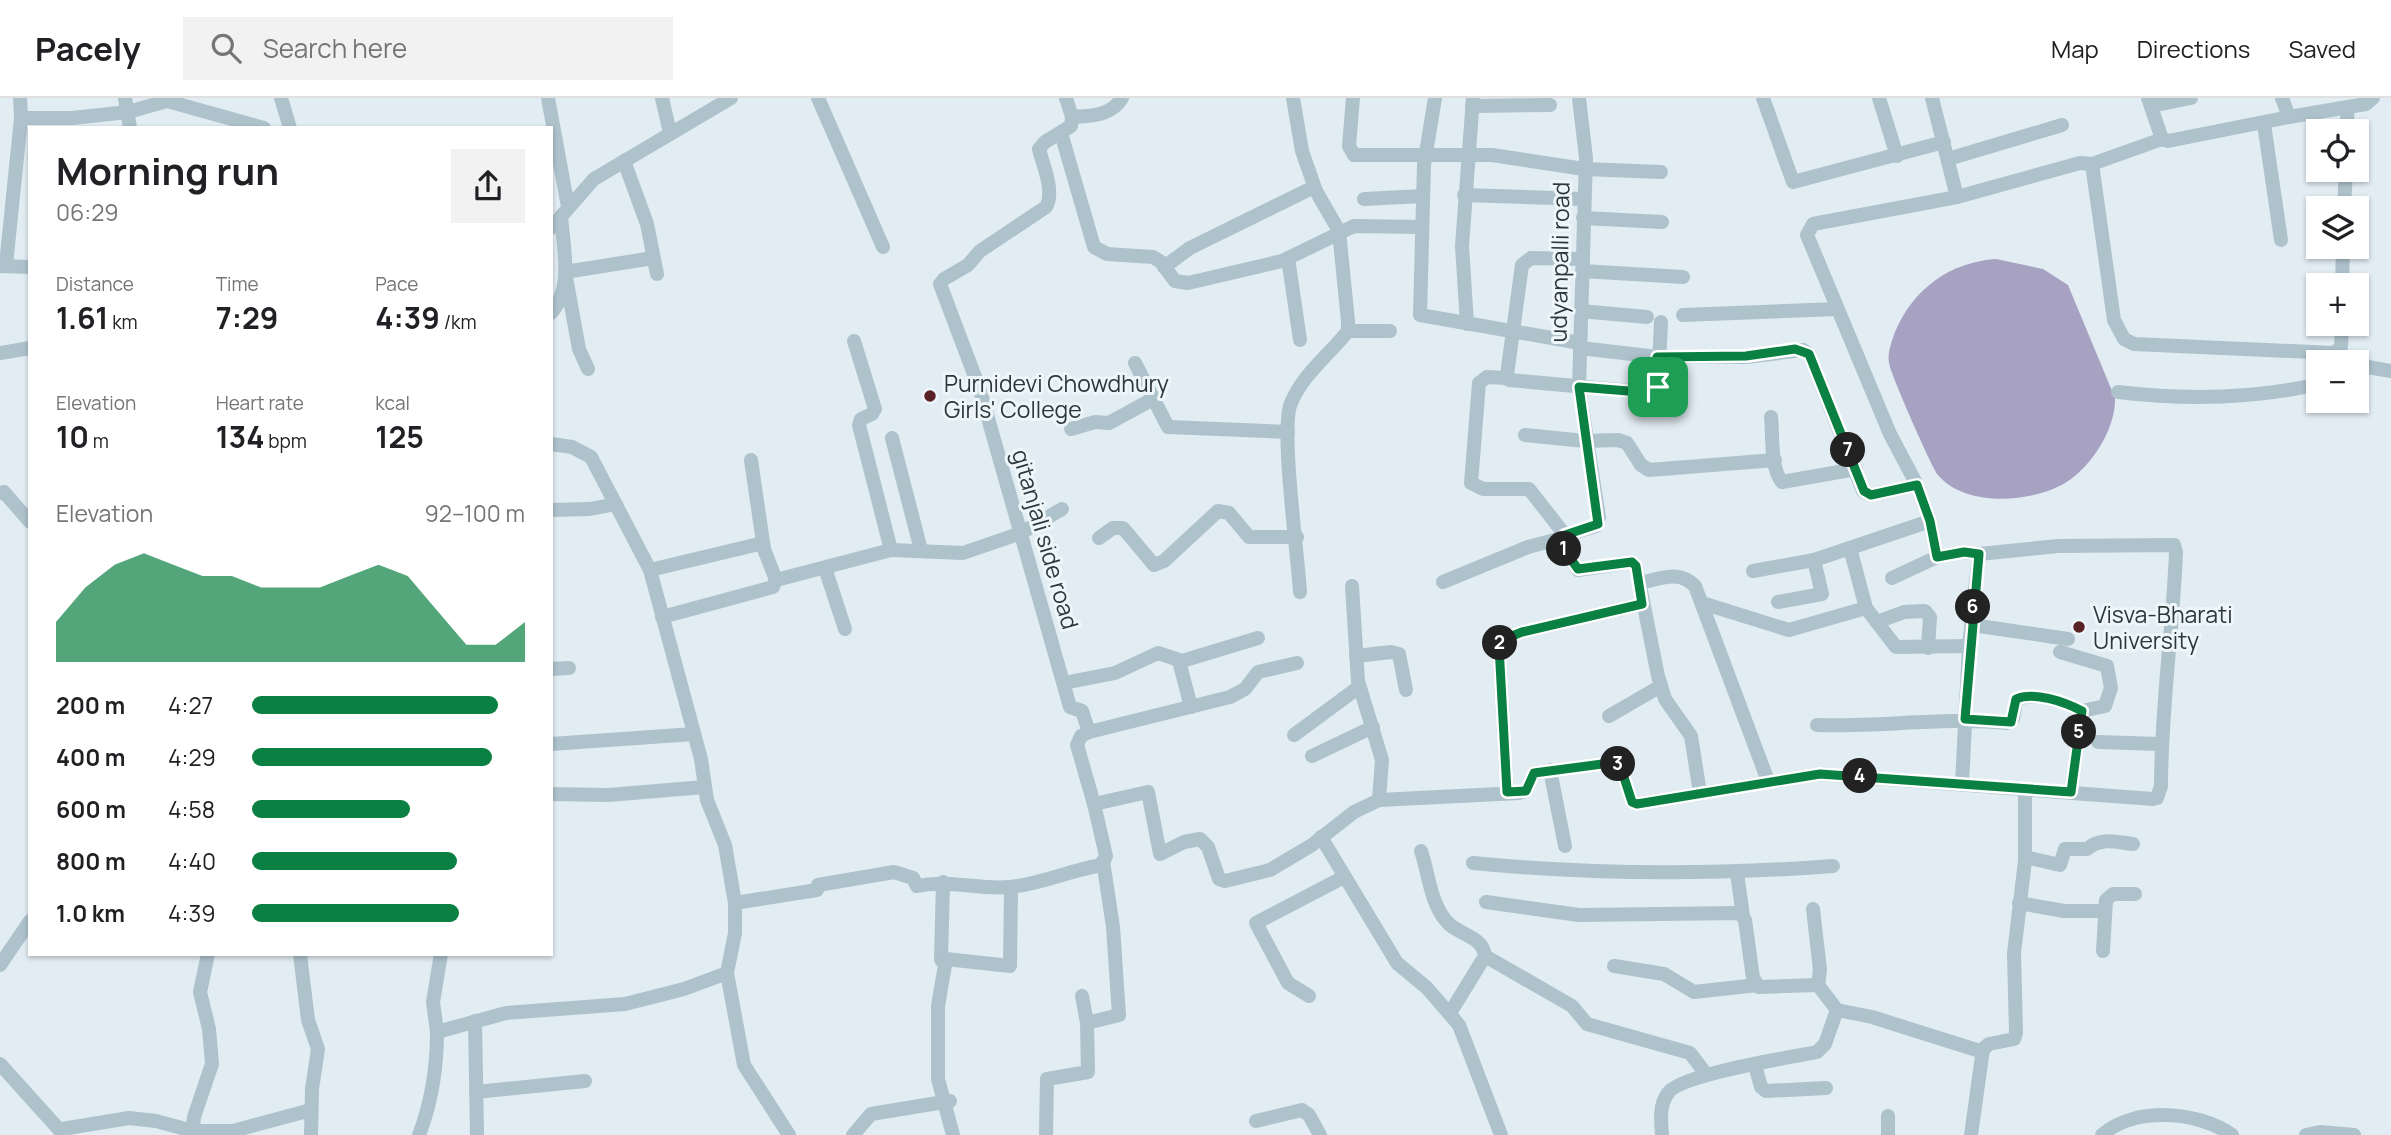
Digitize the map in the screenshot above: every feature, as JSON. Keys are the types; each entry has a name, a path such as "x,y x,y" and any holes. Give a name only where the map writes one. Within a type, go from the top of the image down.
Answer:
{"street":[{"path":"20,98 21,118 3,266 28,267"},
{"path":"281,98 289,126"},
{"path":"548,98 551,126"},
{"path":"662,98 670,133"},
{"path":"560,217 594,179 731,98"},
{"path":"818,98 883,247"},
{"path":"1048,187 1039,149 1045,142 1071,127 1072,117 1066,98"},
{"path":"1072,117 1098,115 1118,104 1122,98"},
{"path":"1293,98 1302,151 1314,187 1339,231 1348,331"},
{"path":"1353,98 1349,146 1352,155 1492,155 1584,169 1661,172"},
{"path":"1435,98 1423,196 1420,315 1657,357 1746,356 1803,350 1809,354 1868,495 1917,485"},
{"name":"udyanpalli road","path":"1564,537 1598,524 1579,387 1586,158 1578,98"},
{"path":"1763,98 1793,182 1944,142"},
{"path":"1879,98 1897,156"},
{"path":"1931,98 1957,197"},
{"path":"2162,139 2149,102 2191,98"},
{"path":"2282,98 2289,117"},
{"path":"1937,557 1930,521 1917,485 1890,434 1837,310 1807,235 1808,229 1829,220 1957,197 2080,163 2092,164 2162,139 2177,141 2366,104 2373,98"},
{"path":"21,118 72,123 127,105 167,101 257,126"},
{"path":"1467,324 1462,246 1473,102 1550,105"},
{"path":"127,105 130,126"},
{"path":"2346,119 2347,107"},
{"path":"2264,124 2281,240"},
{"path":"1948,159 2062,125"},
{"path":"1061,133 1094,247 1107,254 1153,257 1175,281 1188,283 1250,271 1288,258 1339,231 1366,224 1422,227"},
{"path":"0,148 17,148"},
{"path":"553,148 565,272 579,349 587,369"},
{"path":"1048,187 1067,153"},
{"path":"624,161 647,224 657,274"},
{"path":"2092,164 2114,320 2124,339 2134,344 2334,353 2342,347 2342,336"},
{"name":"gitanjali side road","path":"1048,187 1049,202 1046,207 980,251 968,265 940,284 980,390 1070,706 1082,711 1089,732"},
{"path":"1164,267 1190,248 1314,187"},
{"path":"1464,195 1583,200"},
{"path":"1364,199 1423,196"},
{"path":"1583,218 1662,222"},
{"path":"565,272 653,258"},
{"path":"1288,258 1300,340"},
{"path":"1507,378 1525,260 1683,277"},
{"path":"553,311 562,302 565,272"},
{"path":"1682,315 1837,310"},
{"path":"1580,311 1647,317"},
{"path":"1661,322 1657,357 1658,387 1653,393 1507,378 1487,377 1479,383 1471,483 1483,489 1529,489 1564,537 1562,547 1578,569 1632,562 1665,699 1691,736 1700,793"},
{"path":"1300,592 1288,432 1290,404 1328,351 1348,331 1390,331"},
{"path":"854,341 874,409 872,414 860,419 859,425 891,550"},
{"path":"0,353 28,348"},
{"path":"1135,363 1164,422 1173,429 1288,432"},
{"path":"2369,367 2391,370"},
{"path":"2118,392 2190,399 2289,391 2306,387"},
{"path":"1071,429 1095,422 1109,423 1153,399"},
{"path":"1772,417 1778,478 1786,482 1856,469"},
{"path":"1525,435 1584,434 1627,443 1641,465 1649,470 1775,460"},
{"path":"892,438 921,550"},
{"path":"553,444 572,447 591,457 650,570 694,734 705,787 725,845 735,903 734,933 727,973 744,1065 789,1135"},
{"path":"662,617 773,587 776,580 763,543 751,460"},
{"path":"1,490 28,520"},
{"path":"553,510 590,509 616,504"},
{"path":"776,580 891,550 963,553 1021,533 1062,509"},
{"path":"1099,538 1113,528 1123,528 1154,565 1164,561 1218,511 1229,513 1249,537 1297,537"},
{"path":"1753,571 1814,560 1930,521"},
{"path":"1443,582 1528,547 1564,537"},
{"path":"650,570 763,543"},
{"path":"1094,804 1148,792 1160,854 1184,842 1200,839 1208,848 1219,879 1225,881 1270,870 1354,812 1379,800 1526,791 1534,773 1550,770 1620,765 1632,802 1637,804 1768,780 1840,775 2157,797 2166,663 2174,606 2174,545 2058,546 1979,554 1964,552 1937,557 1892,578"},
{"path":"1850,548 1866,608 1896,648 1969,646"},
{"path":"1962,783 1969,646 1979,554"},
{"path":"1778,601 1822,594 1814,560"},
{"path":"825,568 845,629"},
{"path":"1639,583 1675,575 1686,577 1695,586 1768,780"},
{"path":"1352,586 1359,688 1382,760 1379,800"},
{"path":"1702,603 1789,630 1866,608"},
{"path":"1507,792 1499,646 1502,640 1522,632 1642,604"},
{"path":"1877,622 1904,612 1925,611 1930,617 1928,648"},
{"path":"1972,625 2068,639"},
{"path":"1064,683 1115,673 1158,653 1179,661 1258,638"},
{"path":"1356,656 1391,652 1399,654 1406,690"},
{"path":"1817,725 1866,727 1965,719 2011,722 2016,699 2024,696 2069,704 2082,711 2100,709 2108,702 2111,688 2109,668 2105,664 2060,652"},
{"path":"1179,661 1191,707"},
{"path":"735,903 817,890 818,885 894,872 914,878 917,886 943,882 1012,887 1102,865 1106,856 1077,745 1080,736 1237,694 1258,672 1297,663"},
{"path":"553,669 569,668"},
{"path":"1609,716 1661,686"},
{"path":"1294,735 1359,688"},
{"path":"2071,792 2082,711"},
{"path":"1312,757 1373,727"},
{"path":"553,744 694,734"},
{"path":"2098,742 2161,744"},
{"path":"1550,770 1565,846"},
{"path":"553,794 608,795 705,787"},
{"path":"1972,1135 1984,1046 2010,1041 2017,1033 2014,953 2025,857 2025,789"},
{"path":"1321,837 1397,963 1460,1025 1501,1135"},
{"path":"2025,857 2060,865 2063,851 2068,848 2087,849 2104,840 2133,844"},
{"path":"1421,850 1438,909 1451,925 1480,943 1485,956 1572,1006 1587,1024 1690,1053 1706,1074"},
{"path":"1087,1023 1119,1015 1113,927 1103,862"},
{"path":"1473,863 1558,871 1737,873 1833,866"},
{"path":"1737,873 1757,985"},
{"path":"1308,996 1288,983 1256,923 1344,877"},
{"path":"943,882 941,960 1010,966 1012,887"},
{"path":"2103,951 2103,911 2108,896 2134,894"},
{"path":"1486,902 1579,915 1734,912 1743,916"},
{"path":"2019,904 2064,911 2103,911"},
{"path":"1813,909 1820,970 1818,985 1838,1010 1872,1017 1983,1052"},
{"path":"0,965 28,924"},
{"path":"193,1133 194,1117 212,1064 209,1029 200,992 208,956"},
{"path":"300,956 308,1020 318,1049 311,1135"},
{"path":"419,1135 429,1109 437,1068 437,1032 433,1002 443,956"},
{"path":"1450,1013 1485,956"},
{"path":"946,960 938,1006 938,1079 947,1101 953,1135"},
{"path":"1614,966 1664,974 1694,992 1757,985 1764,988 1818,985"},
{"path":"437,1032 506,1013 625,1004 684,989 727,973"},
{"path":"1046,1135 1047,1079 1088,1072 1087,1023 1082,996"},
{"path":"1661,1135 1661,1111 1667,1094 1679,1083 1706,1074 1822,1048 1838,1010"},
{"path":"475,1021 477,1135"},
{"path":"0,1064 63,1132 129,1118 156,1121 193,1133 233,1131 311,1110"},
{"path":"1755,1065 1761,1087 1766,1091 1826,1088"},
{"path":"476,1092 585,1081"},
{"path":"853,1135 871,1114 947,1101"},
{"path":"1256,1121 1302,1110 1309,1115 1320,1135"},
{"path":"1888,1116 1888,1135"},
{"path":"2102,1135 2115,1126 2142,1118 2186,1116 2232,1135"},
{"path":"2306,1135 2320,1132 2354,1135"}],"shaded area":[{"path":"1996,259 2043,269 2068,285 2115,398 2108,432 2080,472 2057,487 2041,493 2003,499 1966,493 1950,486 1938,475 1903,401 1889,359 1895,332 1912,303 1923,291 1949,272 1979,261"}],"place":[{"name":"Purnidevi Chowdhury Girls' College","path":"930,396"},
{"name":"Visva-Bharati University","path":"2079,627"}],"route":[{"path":"1795,349 1809,354 1864,491 1871,495 1917,485 1930,521 1937,557 1941,559 1964,552 1979,554 1969,646 1965,719 2011,722 2016,699 2024,696 2069,704 2082,711 2071,792 1820,774 1768,780 1637,804 1632,802 1620,765 1610,763 1534,773 1526,791 1507,792 1499,646 1502,640 1522,632 1642,604 1636,566 1632,562 1578,569 1562,547 1562,538 1565,535 1596,527 1599,518 1585,441 1579,387 1653,393 1658,387 1657,357 1746,356 1795,349"}]}
